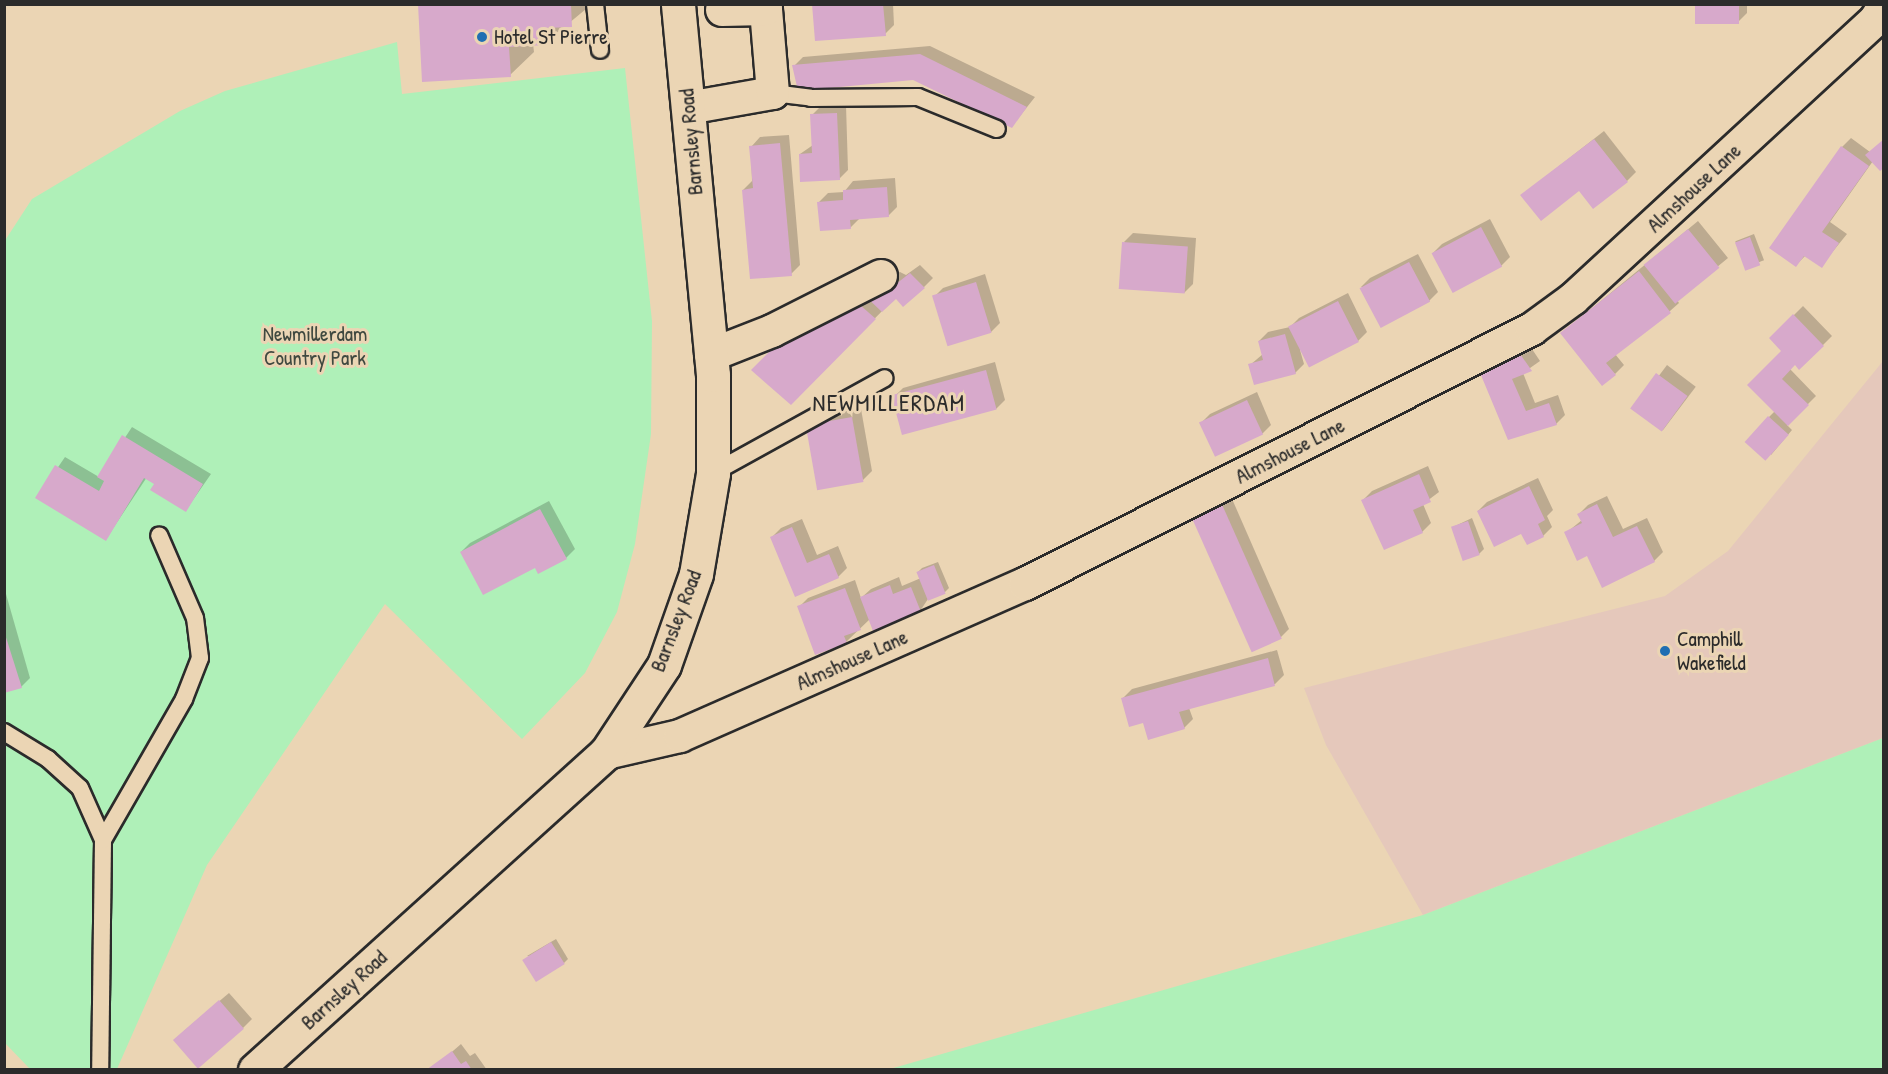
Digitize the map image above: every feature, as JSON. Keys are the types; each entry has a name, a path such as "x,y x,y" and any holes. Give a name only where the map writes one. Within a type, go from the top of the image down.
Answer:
{"main road":[{"name":"Barnsley Road","path":"255,1070 606,753 664,665 696,574 713,473 711,355 678,4"}],"street":[{"name":"Almshouse Lane","path":"606,753 680,735 1025,584 1532,329 1591,284 1876,19 1884,6"},
{"path":"688,108 773,93 766,9 723,10"},
{"path":"711,355 772,331 881,276"}],"lane":[{"path":"596,4 600,50"},
{"path":"773,93 811,98 918,97 997,129"},
{"path":"713,473 885,378"},
{"path":"103,840 184,699 200,658 195,618 159,535"},
{"path":"4,732 48,759 80,788 103,840 100,1070"}],"shaded area":[{"name":"Camphill Wakefield","path":"1883,361 1883,738 1423,915 1326,745 1304,688 1665,596 1728,551"}],"green space":[{"name":"Newmillerdam Country Park","path":"397,42 402,94 625,68 652,321 651,434 635,544 617,612 585,673 522,739 385,604 207,865 117,1069 30,1069 5,1043 4,242 32,199 180,111 225,91"},
{"path":"1883,738 1883,1069 890,1069 1423,915"}],"building":[{"name":"Hotel St Pierre","path":"418,4 571,4 572,27 545,28 546,45 509,47 511,77 422,82"},
{"path":"812,4 883,4 886,36 815,41"},
{"path":"1695,4 1739,4 1739,24 1695,24"},
{"path":"920,54 1027,107 1012,128 913,80 798,91 792,65"},
{"path":"837,113 840,180 800,182 799,154 812,153 810,114"},
{"path":"1594,139 1628,182 1593,209 1579,191 1541,221 1520,195"},
{"path":"1884,139 1884,168 1880,171 1865,155"},
{"path":"780,143 792,276 750,279 742,190 753,188 749,146"},
{"path":"1841,146 1869,166 1822,232 1839,243 1822,268 1804,256 1796,267 1769,248"},
{"path":"887,187 889,217 850,220 851,229 820,231 817,202 843,200 843,190"},
{"path":"1481,227 1502,267 1453,293 1432,253"},
{"path":"1688,229 1719,268 1675,304 1644,265"},
{"path":"1750,237 1760,265 1745,271 1735,242"},
{"path":"1122,242 1188,247 1185,293 1119,289"},
{"path":"1409,262 1430,302 1381,328 1360,288"},
{"path":"1639,271 1671,313 1606,363 1616,375 1602,386 1560,333"},
{"path":"910,273 925,288 903,307 896,299 882,312 861,292 890,281 896,284"},
{"path":"976,282 991,333 948,346 932,295"},
{"path":"1338,301 1359,342 1309,367 1288,326"},
{"path":"860,305 876,319 791,405 751,370 803,318"},
{"path":"1793,314 1824,346 1799,370 1795,365 1782,379 1809,405 1788,426 1747,385 1781,351 1769,338"},
{"path":"1285,334 1296,374 1254,385 1248,364 1263,360 1258,341"},
{"path":"1518,351 1532,371 1512,379 1526,411 1549,403 1557,425 1508,440 1478,368"},
{"path":"986,370 997,410 902,435 891,395"},
{"path":"1656,373 1688,396 1662,432 1630,409"},
{"path":"1247,400 1263,434 1215,457 1199,422"},
{"path":"1768,416 1789,435 1765,461 1745,442"},
{"path":"852,417 863,482 817,490 806,425"},
{"path":"122,435 203,484 186,512 150,490 154,484 144,478 106,541 35,498 55,465 99,491 104,481 97,477"},
{"path":"1419,474 1431,502 1413,510 1423,533 1384,550 1361,500"},
{"path":"1529,486 1545,520 1538,524 1544,537 1527,545 1521,534 1494,547 1477,511"},
{"path":"1220,500 1282,639 1252,652 1190,513"},
{"path":"1597,504 1613,537 1637,526 1655,562 1602,588 1587,556 1577,561 1564,532 1582,523 1577,514"},
{"path":"540,509 567,559 538,574 535,568 483,595 460,552"},
{"path":"1468,521 1480,555 1463,561 1451,527"},
{"path":"792,527 807,563 829,554 839,578 795,597 770,537"},
{"path":"934,565 946,594 928,601 916,572"},
{"path":"890,585 893,594 911,587 921,612 873,631 860,597"},
{"path":"845,588 861,630 844,636 847,643 815,655 797,606"},
{"path":"4,631 22,688 4,693"},
{"path":"1268,658 1275,686 1179,712 1185,729 1148,740 1143,723 1129,727 1121,698"},
{"path":"551,942 565,964 536,982 522,960"},
{"path":"219,1000 244,1029 198,1069 173,1040"},
{"path":"452,1051 461,1064 466,1061 472,1070 426,1070"}],"place":[{"name":"Hotel St Pierre","path":"482,37"},
{"name":"Camphill Wakefield","path":"1665,651"}],"district":[{"name":"NEWMILLERDAM","path":"889,403"}]}
